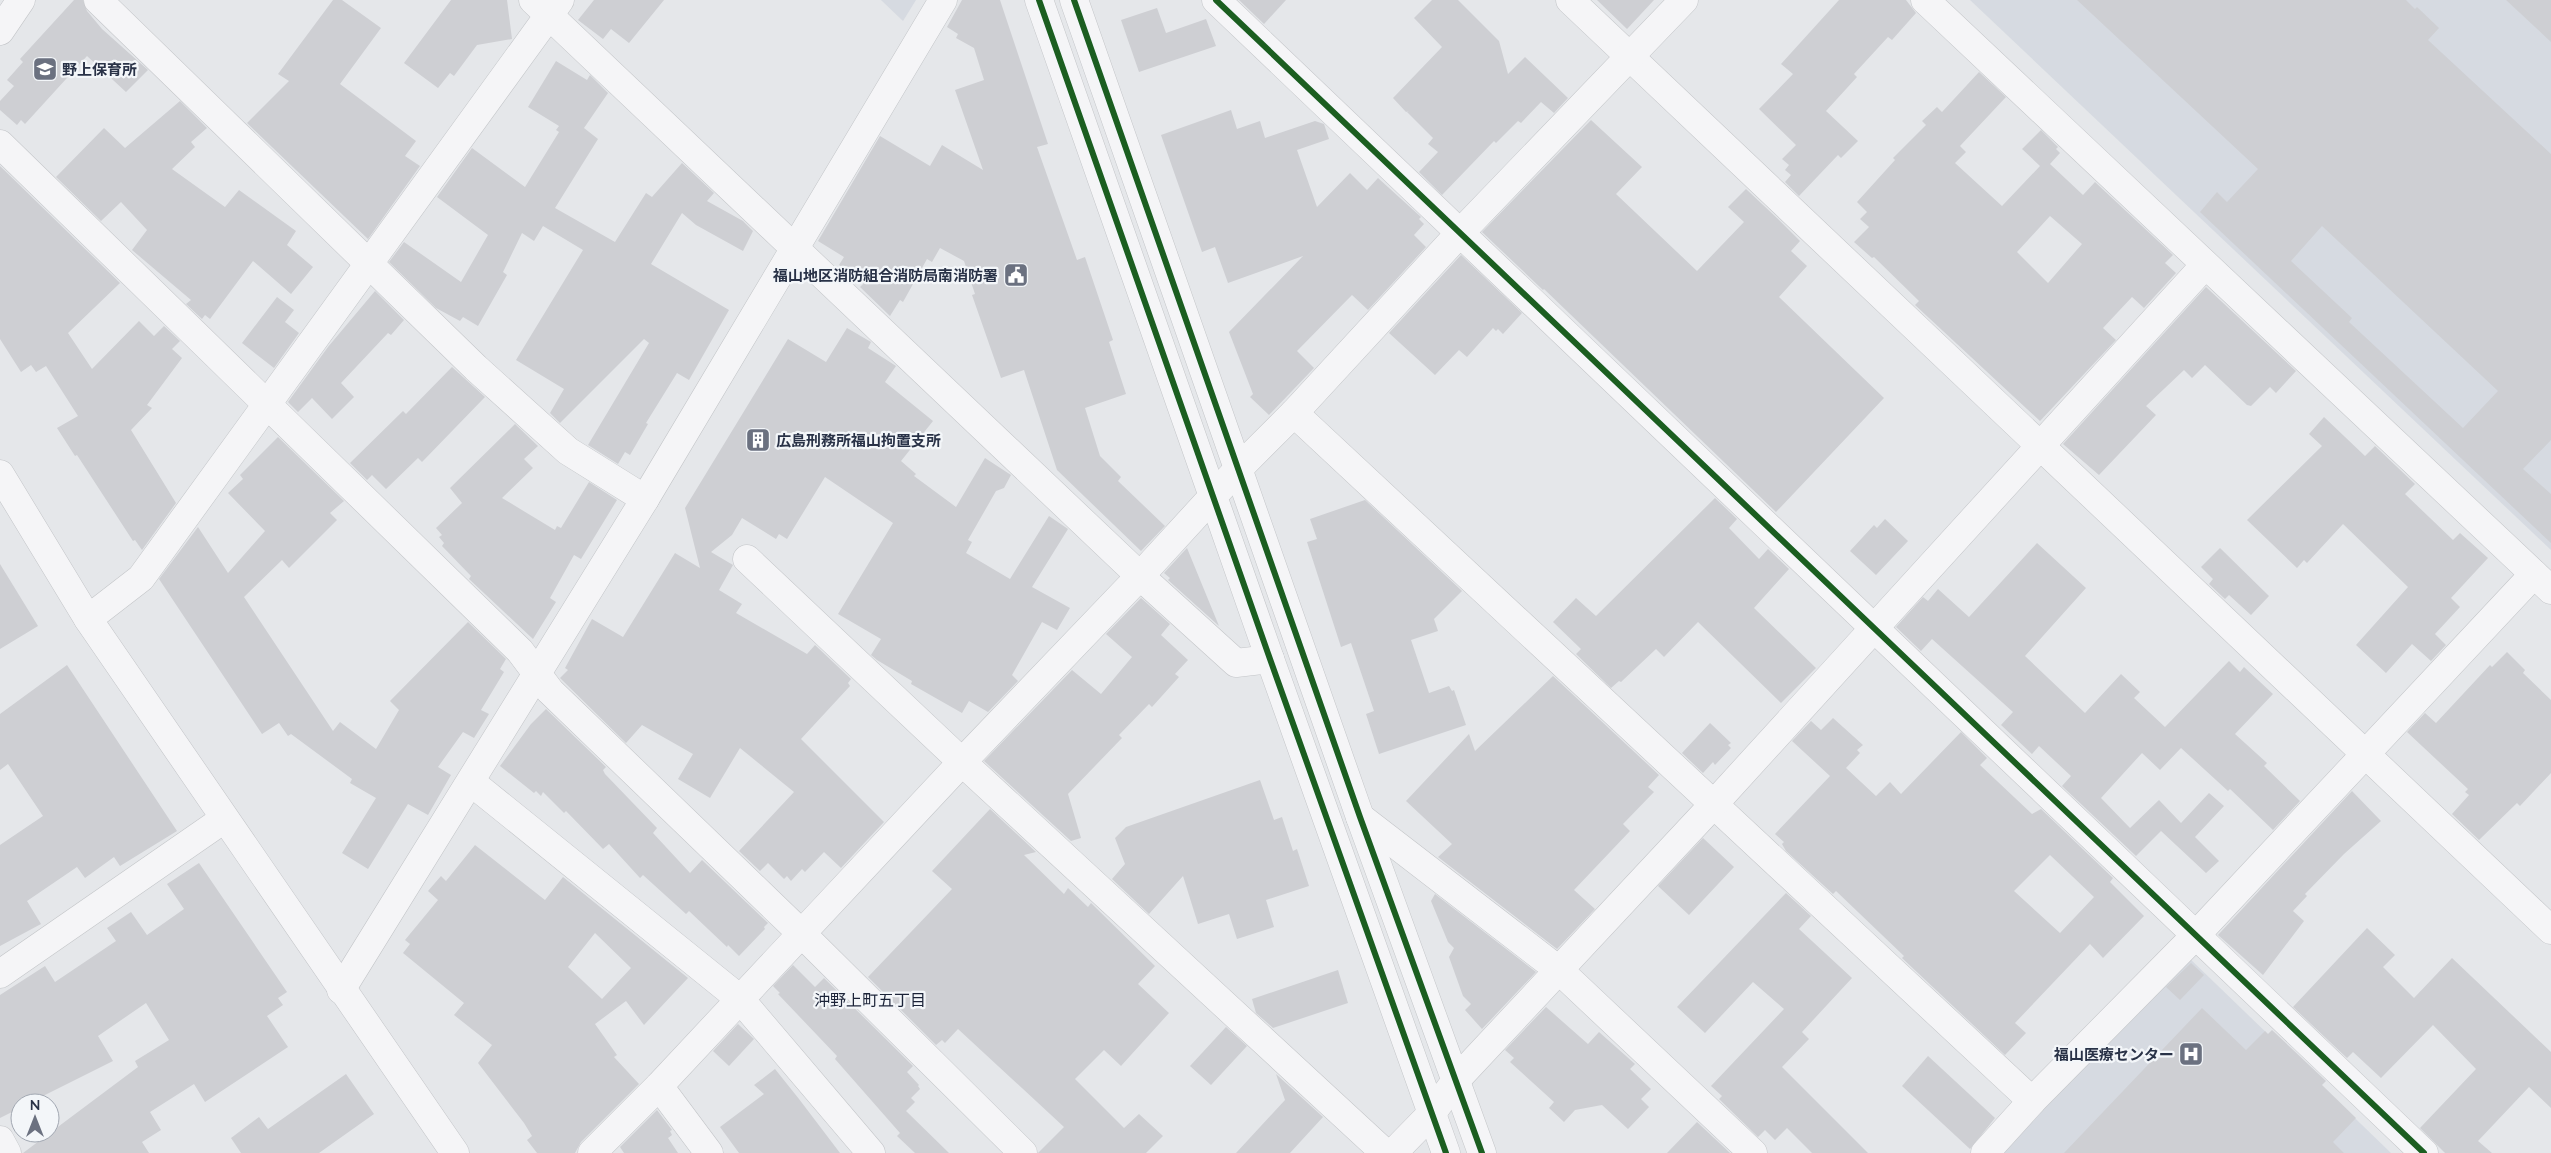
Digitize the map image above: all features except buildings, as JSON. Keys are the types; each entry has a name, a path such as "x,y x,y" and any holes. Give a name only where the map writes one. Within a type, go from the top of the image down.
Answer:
{"street":[{"path":"0,31 21,0"},
{"path":"98,0 476,368 568,451 645,499"},
{"path":"341,990 645,499 943,0"},
{"path":"1039,0 1270,659 1446,1153"},
{"path":"1074,0 1360,818 1457,1079 1482,1153"},
{"path":"1216,0 1458,234 2424,1153"},
{"path":"1570,0 2551,930"},
{"path":"592,1153 802,934 962,762 1140,576 1238,469 1294,413 1458,234 1684,0"},
{"path":"1925,0 2542,582 2364,753 2194,936 2032,1101 1985,1153"},
{"path":"88,619 141,578 266,403 370,264 548,5 796,249 1140,576 1236,663 1270,659"},
{"path":"0,144 520,650 550,690 802,934 1023,1153"},
{"path":"1393,1153 1432,1113 1457,1079 1713,806 2205,265"},
{"path":"1294,413 1713,806 2032,1101"},
{"path":"0,474 88,619 341,990 455,1153"},
{"path":"747,559 962,762 1386,1153"},
{"path":"471,782 740,999 871,1153"},
{"path":"1360,818 1560,971 1753,1153"},
{"path":"0,974 224,819"},
{"path":"658,1086 709,1153"},
{"path":"0,1140 7,1153"}],"shaded area":[{"path":"881,0 916,0 903,21"},
{"path":"1970,0 2551,0 2551,550"},
{"name":"福山医療センター","path":"2186,955 2391,1153 1999,1153"}],"cycle path":[{"path":"1039,0 1270,659 1446,1153"},
{"path":"1074,0 1360,817 1482,1153"},
{"path":"1216,0 2424,1153"}],"place":[{"name":"野上保育所","path":"45,69"},
{"name":"福山地区消防組合消防局南消防署","path":"1016,275"},
{"name":"広島刑務所福山拘置支所","path":"758,440"},
{"name":"福山医療センター","path":"2191,1054"}],"district":[{"name":"沖野上町五丁目","path":"870,1000"}]}
